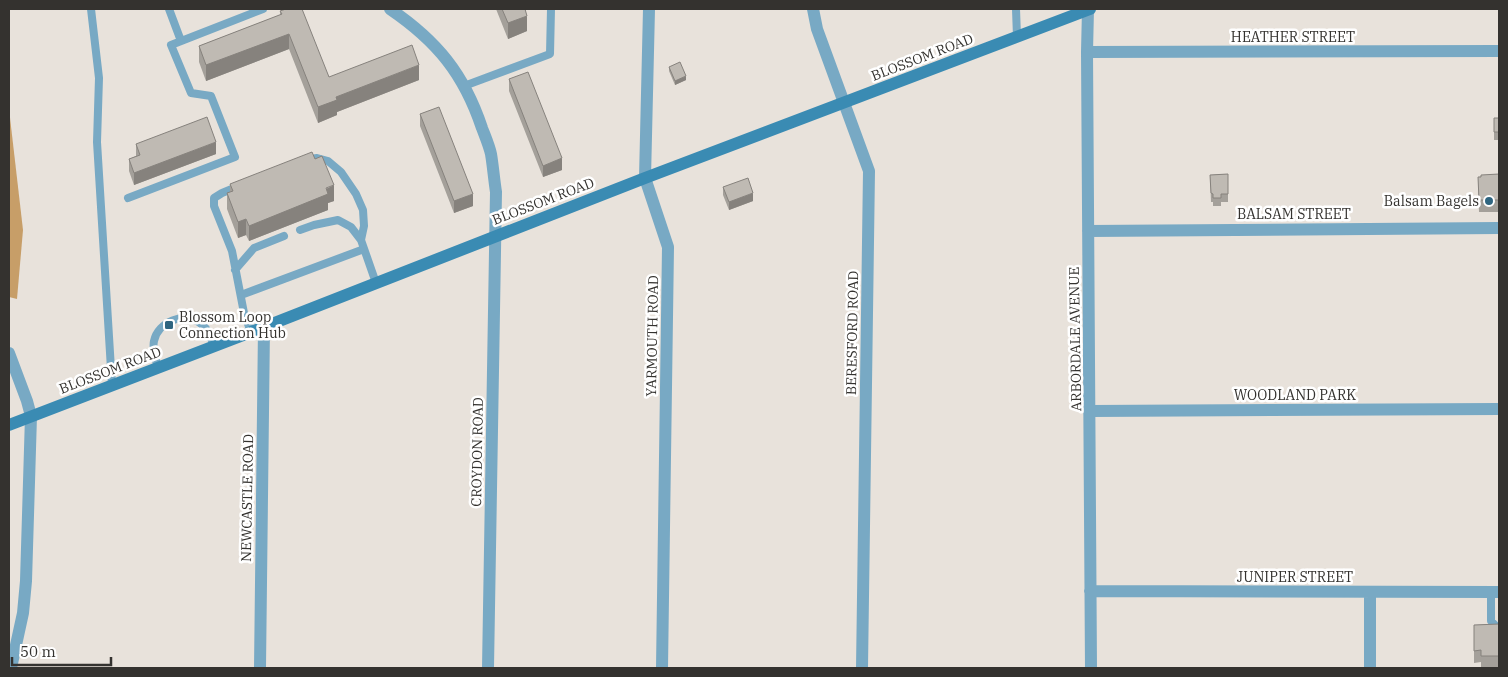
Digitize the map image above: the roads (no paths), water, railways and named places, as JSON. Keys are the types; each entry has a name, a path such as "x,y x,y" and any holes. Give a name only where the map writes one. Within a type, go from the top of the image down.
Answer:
{"street":[{"name":"CROYDON ROAD","path":"390,9 404,18 440,49 464,86 478,116 490,153 496,192 488,668"},
{"name":"YARMOUTH ROAD","path":"650,9 645,178 668,247 662,668"},
{"name":"BERESFORD ROAD","path":"813,9 817,29 869,171 862,668"},
{"name":"BLOSSOM ROAD","path":"9,425 645,178 1089,9"},
{"name":"ARBORDALE AVENUE","path":"1089,9 1087,52 1092,668"},
{"name":"HEATHER STREET","path":"1087,52 1499,51"},
{"name":"BALSAM STREET","path":"1088,231 1499,228"},
{"name":"NEWCASTLE ROAD","path":"260,668 264,327"},
{"path":"9,353 27,401 30,416 26,581 23,613 11,668"},
{"name":"WOODLAND PARK","path":"1090,411 1499,409"},
{"name":"JUNIPER STREET","path":"1090,591 1495,592"},
{"path":"1370,592 1370,668"}],"lane":[{"path":"91,9 99,78 97,142 112,385"},
{"path":"169,9 181,41"},
{"path":"128,198 235,158 211,96 191,93 171,45 263,9"},
{"path":"464,86 550,54 551,9"},
{"path":"1016,9 1017,36"},
{"path":"298,163 317,158 322,159 328,161 341,172 356,194 363,210 364,226 361,240"},
{"path":"247,183 214,198 214,206 232,251 244,313 251,332"},
{"path":"300,230 338,220 351,227 361,240 376,283"},
{"path":"235,270 254,248 284,236"},
{"path":"240,295 364,249"},
{"path":"158,368 153,343 158,331 172,320 178,318 200,322 207,330 214,346"},
{"path":"1495,592 1491,621 1499,629"}],"place":[{"name":"Balsam Bagels","path":"1489,201"},
{"name":"Blossom Loop Connection Hub","path":"169,325"}]}
